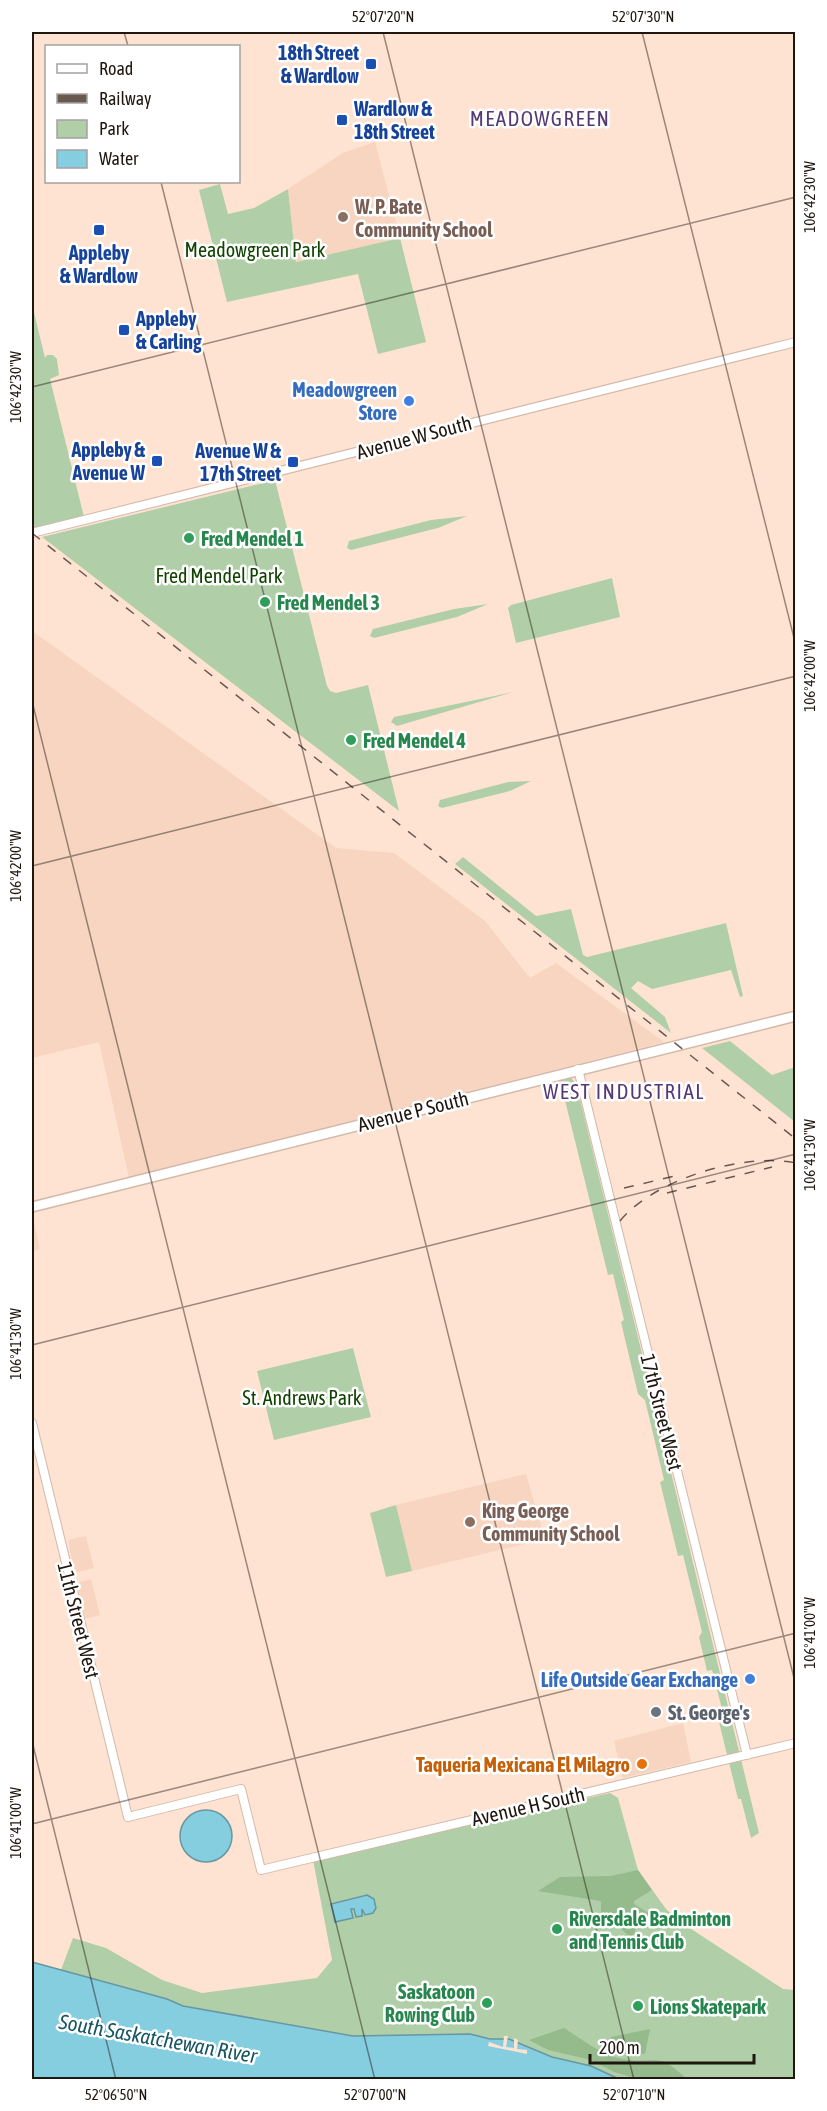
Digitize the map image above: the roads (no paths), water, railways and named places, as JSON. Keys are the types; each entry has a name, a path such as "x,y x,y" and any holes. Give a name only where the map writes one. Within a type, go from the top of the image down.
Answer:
{"main road":[{"name":"Avenue P South","path":"32,1207 795,1016"}],"street":[{"name":"Avenue W South","path":"32,533 795,342"},
{"name":"17th Street West","path":"578,1069 747,1755"},
{"name":"11th Street West","path":"32,1423 128,1817 241,1789"},
{"name":"Avenue H South","path":"241,1789 261,1870 795,1743"}],"water":[{"path":"206,1810 216,1812 224,1818 230,1826 232,1836 230,1846 224,1854 216,1860 206,1862 196,1860 188,1854 182,1846 180,1836 182,1826 188,1818 196,1812"},
{"path":"367,1895 374,1899 376,1908 373,1913 365,1915 362,1909 362,1916 356,1917 354,1909 351,1909 353,1918 335,1922 331,1904"},
{"name":"South Saskatchewan River","path":"32,1962 167,1999 183,2006 353,2036 470,2034 490,2039 509,2039 552,2057 591,2066 619,2079 32,2079"}],"railway":[{"path":"32,533 796,1139"},
{"path":"620,1221 635,1206 654,1193 700,1172 751,1162 796,1163"},
{"path":"667,1193 772,1167"},
{"path":"624,1188 675,1176"}],"place":[{"name":"18th Street & Wardlow","path":"371,64"},
{"name":"Wardlow & 18th Street","path":"342,120"},
{"name":"W. P. Bate Community School","path":"343,217"},
{"name":"Appleby & Wardlow","path":"99,230"},
{"name":"Appleby & Carling","path":"124,330"},
{"name":"Meadowgreen Store","path":"409,401"},
{"name":"Appleby & Avenue W","path":"157,461"},
{"name":"Avenue W & 17th Street","path":"293,462"},
{"name":"Fred Mendel 1","path":"189,538"},
{"name":"Fred Mendel 3","path":"265,602"},
{"name":"Fred Mendel 4","path":"351,740"},
{"name":"King George Community School","path":"470,1522"},
{"name":"Life Outside Gear Exchange","path":"750,1679"},
{"name":"St. George's","path":"656,1712"},
{"name":"Taqueria Mexicana El Milagro","path":"642,1764"},
{"name":"Riversdale Badminton and Tennis Club","path":"557,1929"},
{"name":"Saskatoon Rowing Club","path":"487,2003"},
{"name":"Lions Skatepark","path":"638,2006"}],"district":[{"name":"MEADOWGREEN","path":"540,118"},
{"name":"WEST INDUSTRIAL","path":"624,1091"}],"park label":[{"name":"Meadowgreen Park","path":"255,249"},
{"name":"Fred Mendel Park","path":"219,575"},
{"name":"St. Andrews Park","path":"302,1397"}]}
